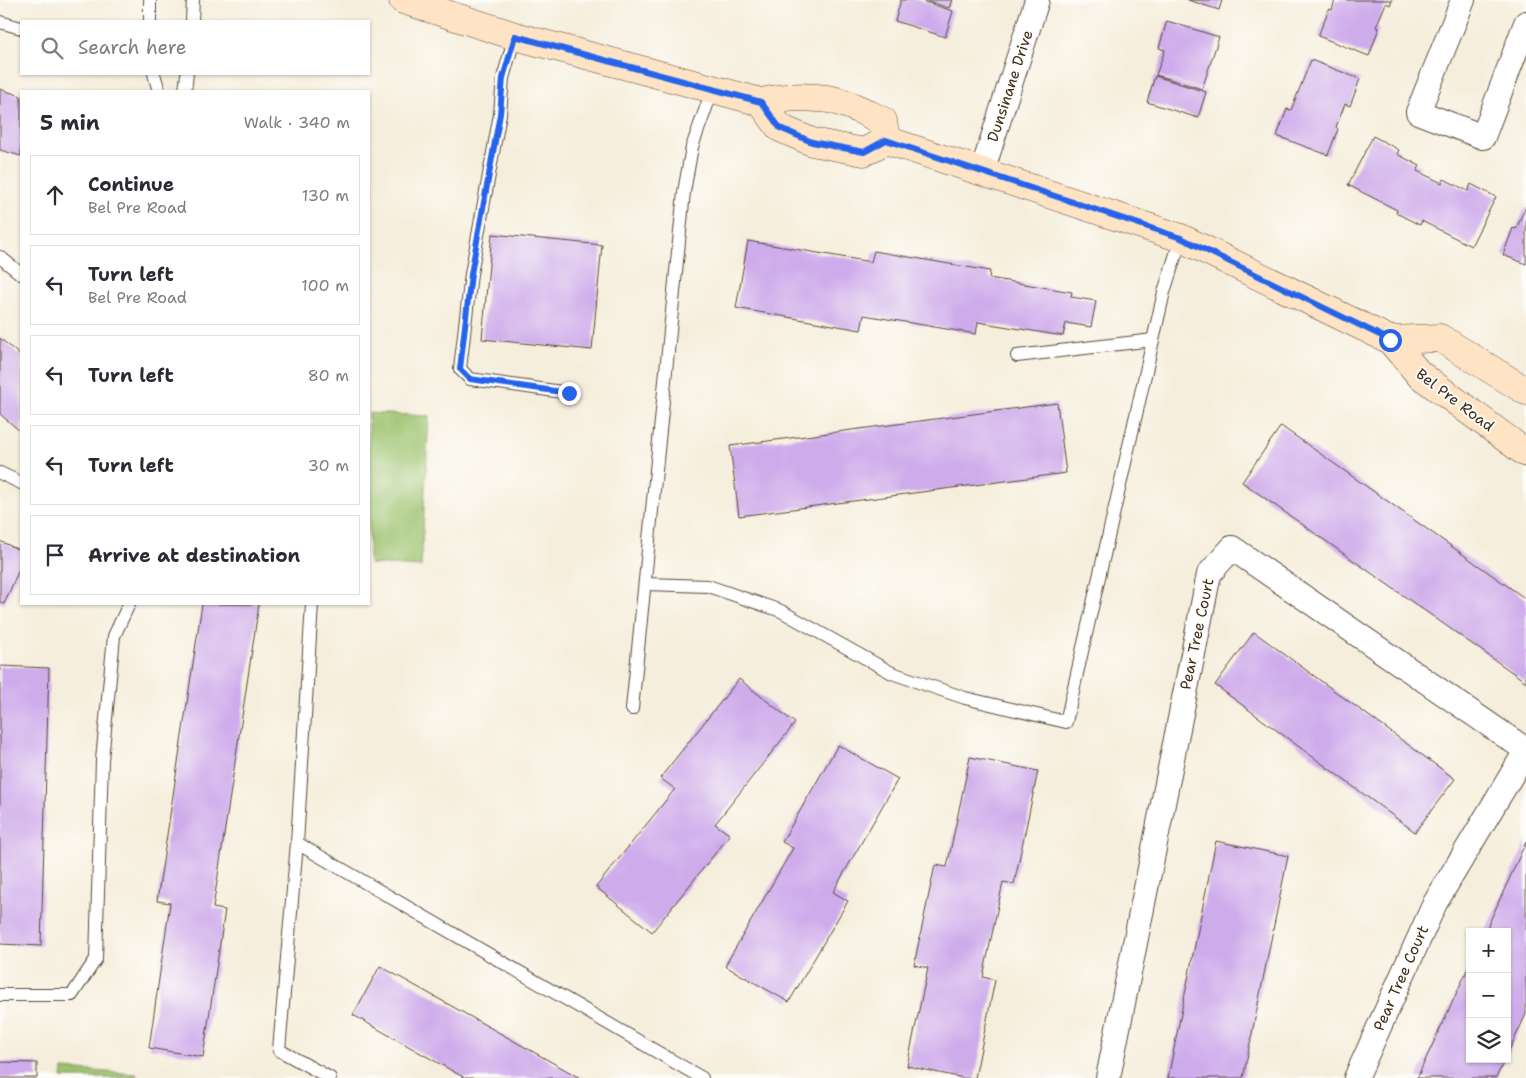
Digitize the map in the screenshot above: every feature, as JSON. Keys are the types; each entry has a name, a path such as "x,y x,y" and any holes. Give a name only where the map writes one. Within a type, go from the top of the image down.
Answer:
{"main road":[{"path":"402,0 515,36 761,102 778,98 828,100 858,109 883,121 886,140 864,152 812,142 780,128 761,102"},
{"name":"Bel Pre Road","path":"886,140 1181,238 1390,340 1419,374 1526,453"},
{"name":"Bel Pre Road","path":"1390,340 1440,338 1526,391"}],"street":[{"name":"Dunsinane Drive","path":"982,172 1037,0"},
{"path":"1463,0 1418,112 1483,137 1526,23"},
{"name":"Pear Tree Court","path":"1108,1078 1208,574 1232,548 1526,751 1435,903 1356,1078"}],"lane":[{"path":"150,0 150,20"},
{"path":"192,20 193,0"},
{"path":"0,22 20,28"},
{"path":"515,36 503,78 500,114 471,274 460,369 470,379 569,393"},
{"path":"154,75 159,90"},
{"path":"185,90 187,75"},
{"path":"632,709 684,192 692,147 713,88"},
{"path":"644,584 708,586 781,611 892,673 965,698 1066,722 1164,292 1181,238"},
{"path":"0,257 20,273"},
{"path":"1017,356 1153,340"},
{"path":"0,474 20,483"},
{"path":"0,995 72,995 96,959 102,760 114,636 129,605"},
{"path":"312,605 297,843 279,1050 330,1078"},
{"path":"297,843 702,1078"}],"green space":[{"path":"370,413 429,416 421,567 370,564"},
{"path":"63,1069 137,1074 136,1078 62,1078"}],"building":[{"path":"901,0 919,0 953,11 945,37 895,21"},
{"path":"925,0 952,0 949,8"},
{"path":"1188,0 1222,0 1219,10"},
{"path":"1335,0 1392,0 1390,5 1386,3 1376,27 1379,28 1369,56 1318,36 1329,9 1332,10"},
{"path":"1167,21 1219,37 1202,89 1156,75 1165,50 1159,48"},
{"path":"1311,60 1360,79 1350,106 1345,104 1328,155 1277,136 1287,109 1291,110"},
{"path":"1155,76 1206,92 1198,118 1147,102"},
{"path":"0,89 20,96 20,156 0,150"},
{"path":"1373,136 1399,150 1397,154 1420,166 1417,171 1442,183 1444,179 1468,191 1471,184 1496,197 1471,246 1422,221 1420,225 1396,213 1397,210 1348,185"},
{"path":"1526,206 1526,264 1503,255 1513,228 1516,229"},
{"path":"492,234 602,245 592,350 482,339"},
{"path":"748,241 871,262 874,251 990,271 989,278 1072,292 1071,297 1096,301 1091,327 1066,323 1063,336 978,322 976,334 864,315 861,330 736,308"},
{"path":"0,338 20,355 20,431 0,414"},
{"path":"1057,403 1066,473 739,516 730,446"},
{"path":"1281,426 1526,599 1526,682 1242,482"},
{"path":"0,541 20,551 20,567 4,604 0,602"},
{"path":"202,605 259,605 213,908 225,910 203,1057 149,1048 170,903 157,901"},
{"path":"1254,632 1455,779 1415,832 1215,685"},
{"path":"0,666 49,668 41,946 0,944"},
{"path":"739,679 795,723 715,824 730,835 652,932 596,887 675,789 660,778"},
{"path":"838,745 898,779 833,892 848,901 789,1002 725,966 793,848 782,842"},
{"path":"970,757 1038,771 1014,884 1003,882 983,977 995,980 975,1078 963,1078 907,1066 928,968 914,965 935,865 947,867"},
{"path":"1216,841 1288,856 1243,1078 1168,1078"},
{"path":"1526,842 1526,1014 1511,1046 1511,928 1487,928"},
{"path":"380,966 580,1078 465,1078 353,1015"},
{"path":"1466,973 1466,1063 1503,1063 1496,1078 1417,1078"},
{"path":"0,1062 37,1063 37,1078 0,1078"}],"route":[{"path":"569,393 470,379 460,369 471,274 500,114 503,78 515,36 761,102 780,128 812,142 864,152 886,140 1181,238 1390,340"}]}
